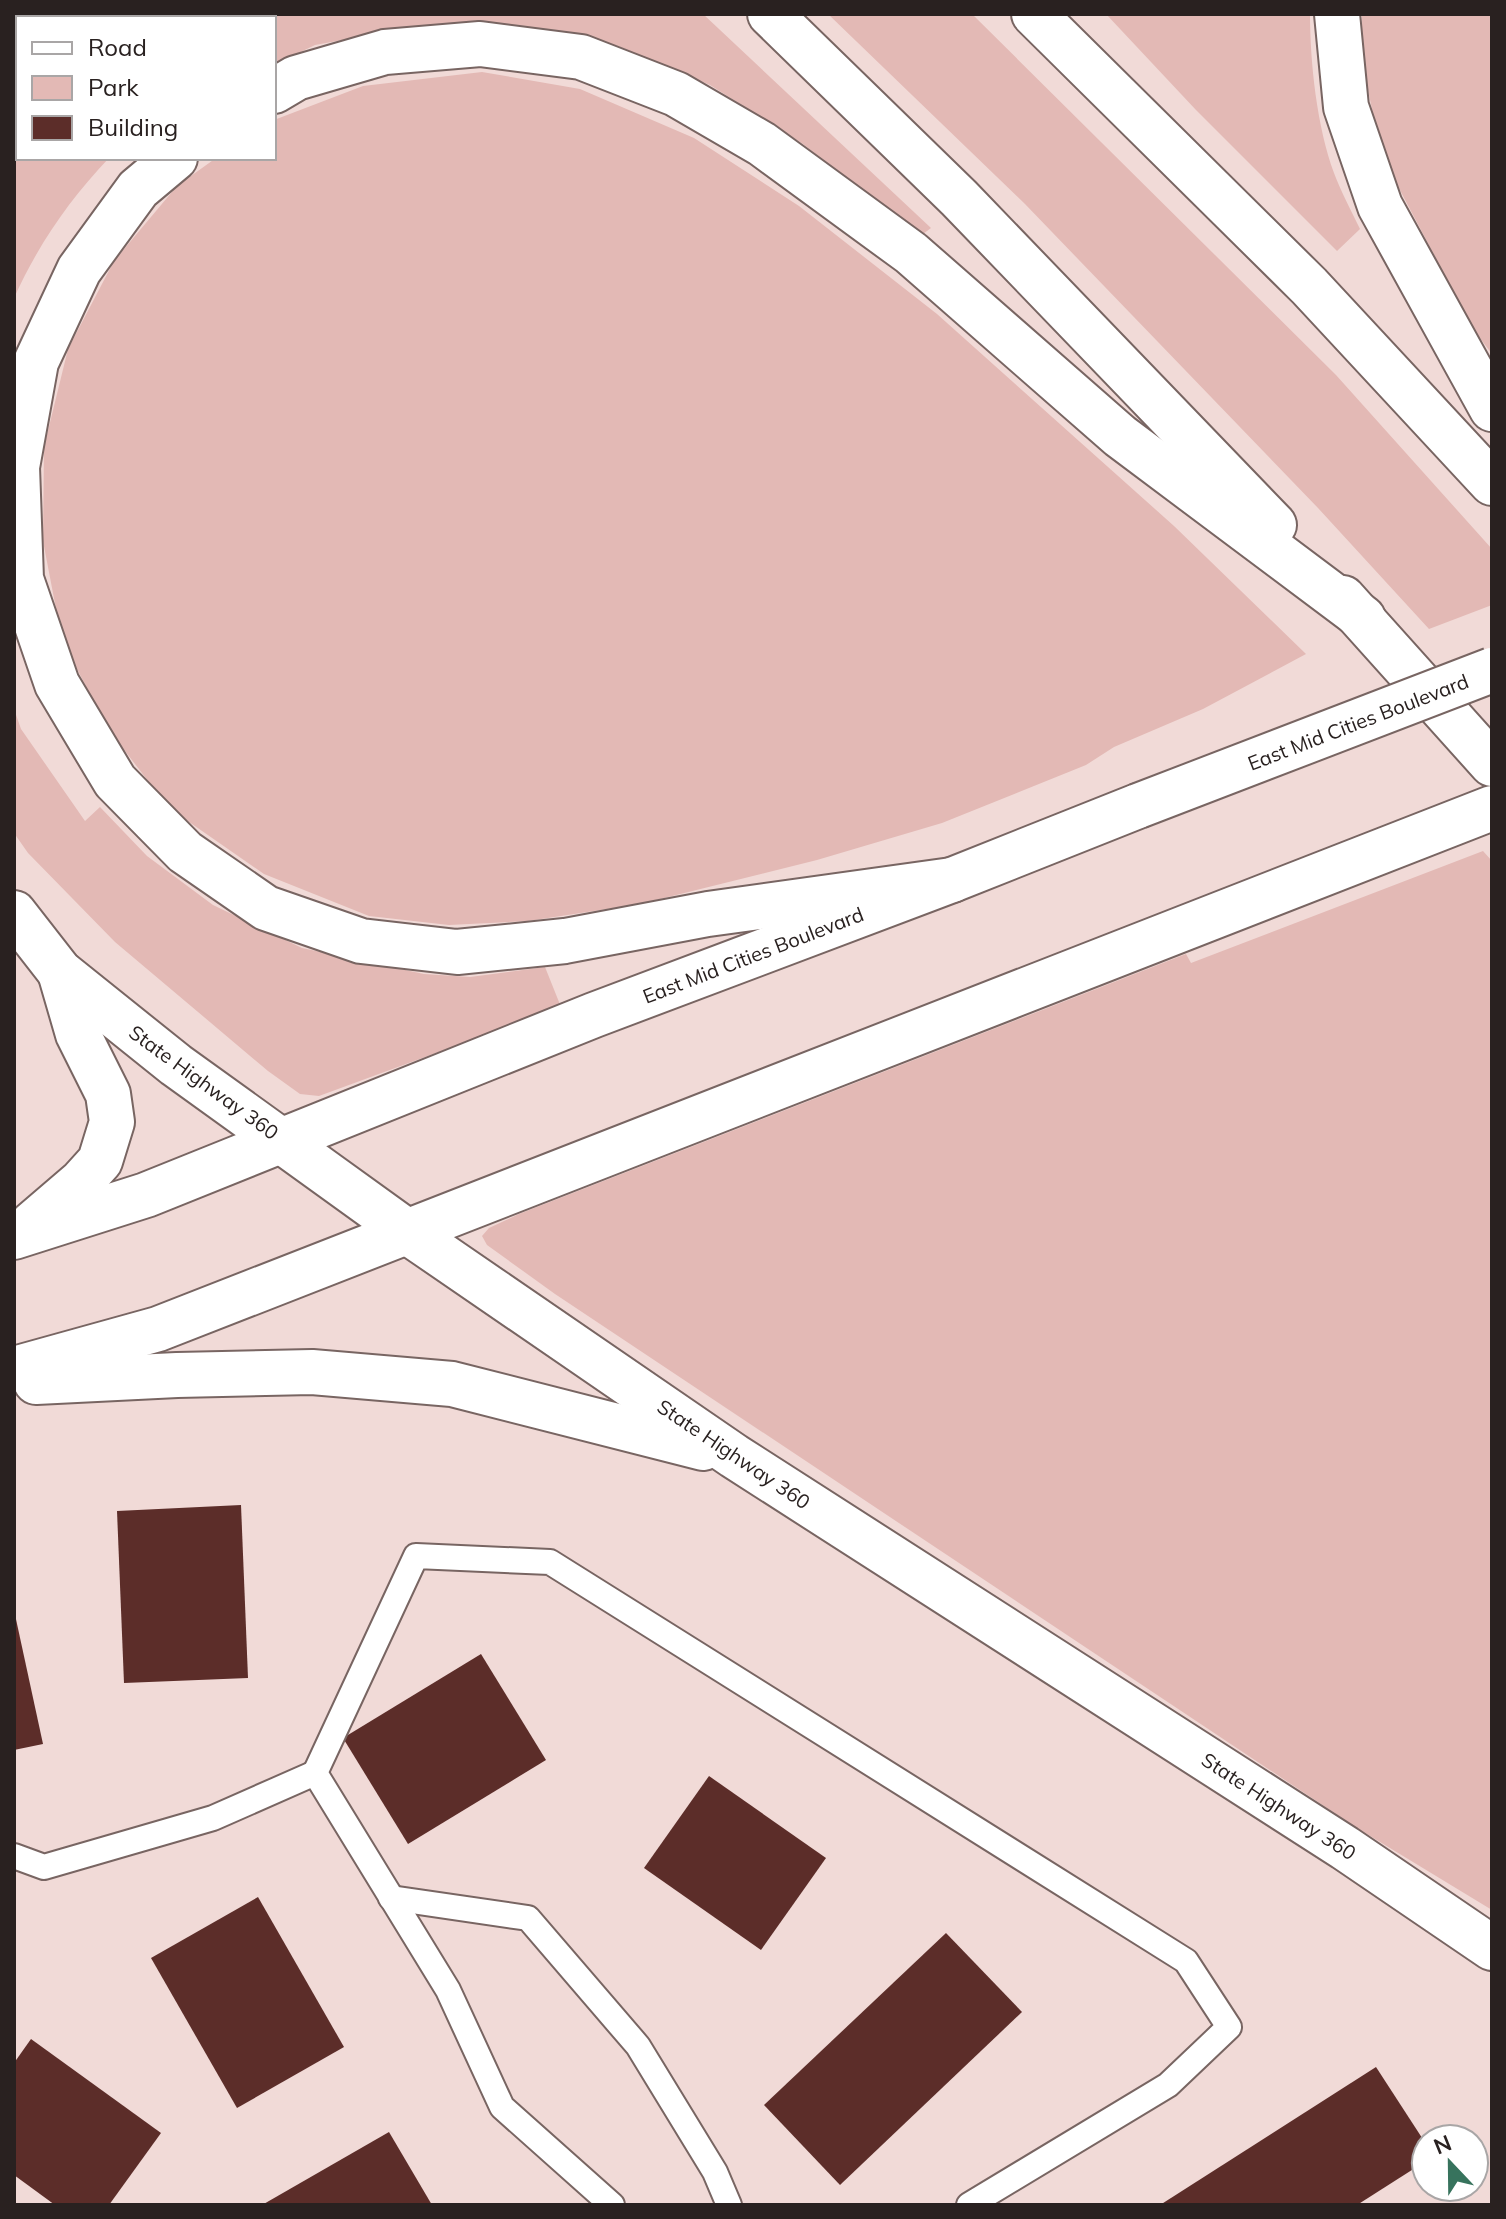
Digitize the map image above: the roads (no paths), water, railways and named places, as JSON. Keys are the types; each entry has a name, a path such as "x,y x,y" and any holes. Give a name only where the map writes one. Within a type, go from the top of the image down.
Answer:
{"main road":[{"path":"770,14 959,198 1363,618 1492,764"},
{"path":"1034,14 1309,286 1492,483"},
{"path":"1337,14 1346,107 1380,206 1492,409"},
{"path":"276,90 296,78 385,52 480,44 581,57 676,94 762,144 911,253 1120,436 1363,618"},
{"path":"173,160 138,189 79,270 36,362 17,467 21,579 57,684 115,781 185,852 266,908 361,941 457,952 565,941 708,914 952,880"},
{"name":"East Mid Cities Boulevard","path":"15,1237 146,1195 594,1015 1492,670"},
{"path":"14,1369 158,1329 1492,808"},
{"name":"State Highway 360","path":"14,913 60,972 176,1065 409,1233 734,1456 1345,1848 1492,1948"},
{"path":"15,1237 81,1182 100,1161 112,1122 108,1094 78,1034 60,972"},
{"path":"14,1383 312,1372 452,1384 734,1456"}],"lane":[{"path":"14,1856 44,1867 213,1818 315,1773 416,1556 550,1562 1186,1961 1229,2027 1168,2085 969,2205"},
{"path":"315,1773 448,1990 502,2107 612,2205"},
{"path":"391,1898 528,1918 638,2046 715,2172 729,2205"}]}
